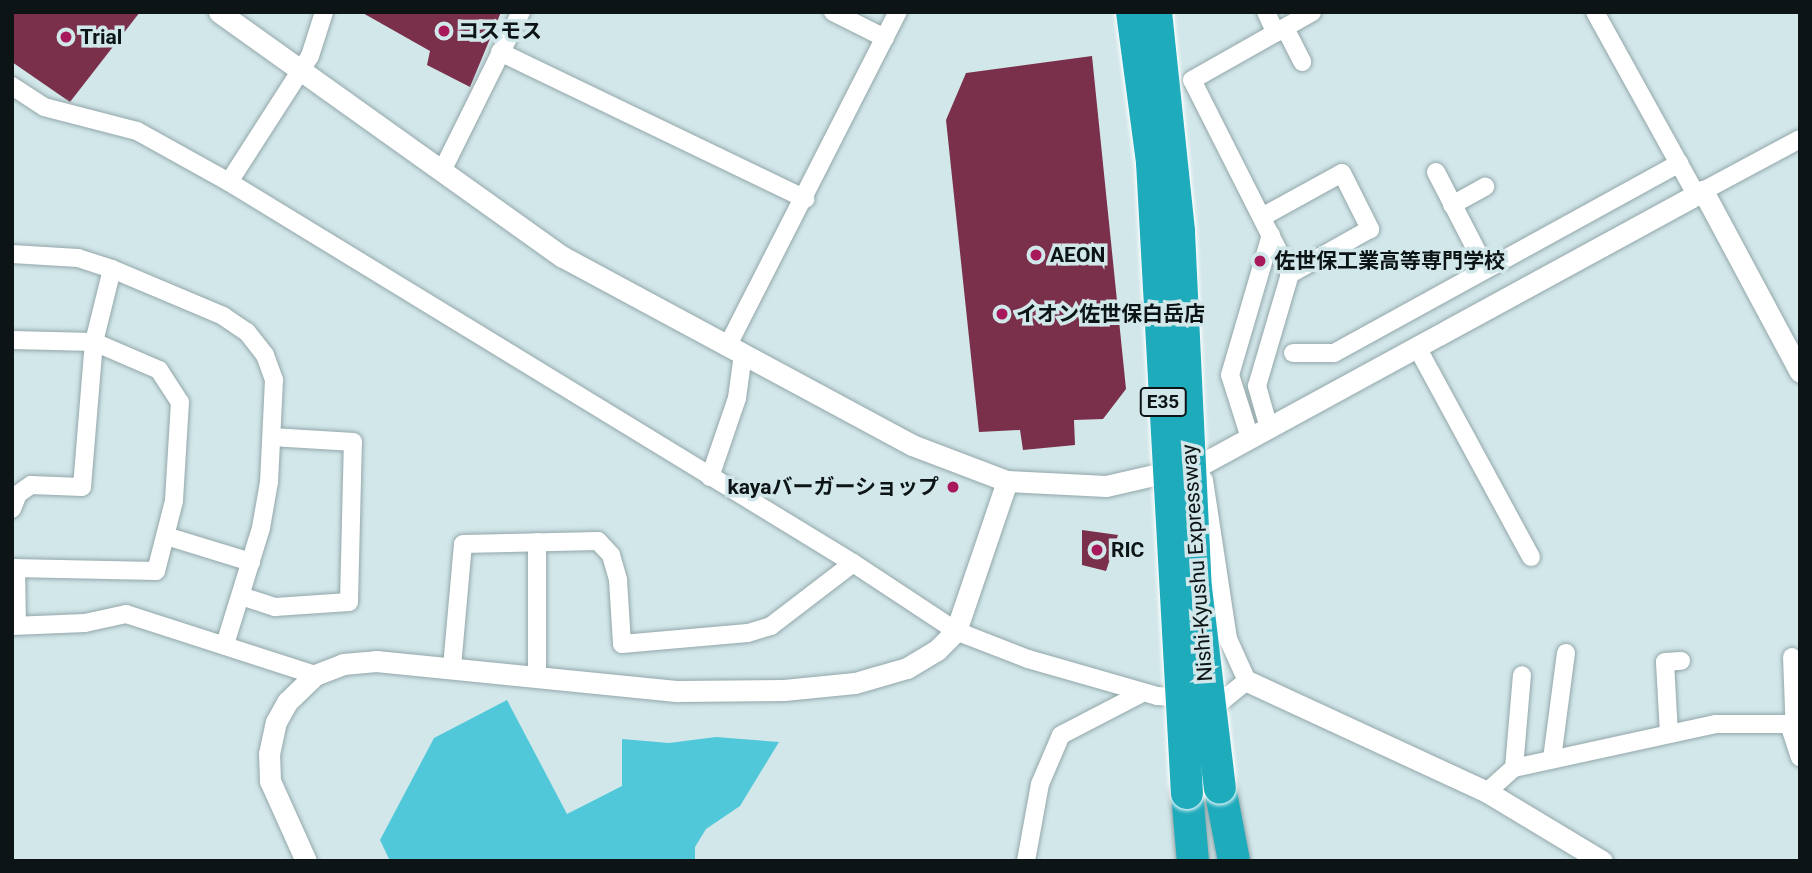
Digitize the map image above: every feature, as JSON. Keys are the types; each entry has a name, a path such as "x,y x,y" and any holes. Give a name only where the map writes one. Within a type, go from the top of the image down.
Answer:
{"highway":[{"name":"Nishi-Kyushu Expressway","path":"1132,12 1157,239 1187,793 1194,861"},
{"name":"Nishi-Kyushu Expressway","path":"1156,12 1179,232 1196,588 1220,788 1234,861"}],"street":[{"path":"219,12 563,257 912,445 1007,481 1106,486 1202,464 1800,139"},
{"path":"229,182 310,56 324,12"},
{"path":"442,171 521,12"},
{"path":"833,12 886,38"},
{"path":"710,477 737,398 735,351 805,199 898,12"},
{"path":"1141,12 1228,639 1247,681 1487,792 1602,861"},
{"path":"1265,12 1303,62"},
{"path":"1260,433 1257,386 1290,274 1192,80 1312,12"},
{"path":"1595,12 1800,372"},
{"path":"500,52 805,199"},
{"path":"12,86 44,107 137,131 229,182 853,563 956,631 1142,693 1222,701 1247,681"},
{"path":"1293,352 1334,353 1679,163"},
{"path":"1436,172 1486,269"},
{"path":"1262,217 1342,173 1370,229 1290,274"},
{"path":"1452,205 1485,187"},
{"path":"1260,433 1230,375 1271,236"},
{"path":"12,254 78,258 113,269 223,316 247,332 265,355 274,380 272,436 261,528 225,644"},
{"path":"12,509 18,494 31,485 82,487 93,342 113,269"},
{"path":"12,340 93,342 159,369 180,402 174,501 156,571 14,568 15,625 85,623 126,614 315,675"},
{"path":"1417,347 1531,556"},
{"path":"241,596 275,607 349,602 353,442 272,436"},
{"path":"306,861 270,781 269,754 276,722 287,702 315,675 343,664 376,662 452,667 678,691 784,690 855,683 907,668 937,650 956,631 1007,481"},
{"path":"166,536 251,562"},
{"path":"452,667 463,544 598,541 611,555 618,580 622,644 748,634 771,626 853,563"},
{"path":"537,542 537,676"},
{"path":"1552,759 1566,653"},
{"path":"1792,657 1797,749"},
{"path":"1670,734 1665,662 1681,662"},
{"path":"1514,768 1522,675"},
{"path":"1026,861 1040,784 1061,735 1142,693"},
{"path":"1487,792 1514,768 1670,734 1731,724 1789,724 1797,749"}],"shaded area":[{"path":"507,700 567,814 622,786 622,739 669,743 716,737 779,742 740,806 706,829 695,847 695,861 390,861 380,840 434,738"}],"building":[{"name":"Trial","path":"12,12 140,12 70,102 12,62"},
{"name":"コスモス","path":"361,12 501,12 470,87 427,65 430,51"},
{"name":"AEON","path":"1092,56 1126,389 1103,419 1074,420 1075,445 1023,450 1020,430 979,432 946,120 966,73"},
{"name":"RIC","path":"1082,530 1118,535 1106,571 1082,565"}],"place":[{"name":"コスモス","path":"444,31"},
{"name":"Trial","path":"66,37"},
{"name":"AEON","path":"1036,255"},
{"name":"佐世保工業高等専門学校","path":"1260,261"},
{"name":"イオン佐世保白岳店","path":"1002,314"},
{"name":"kayaバーガーショップ","path":"953,487"},
{"name":"RIC","path":"1097,550"}]}
